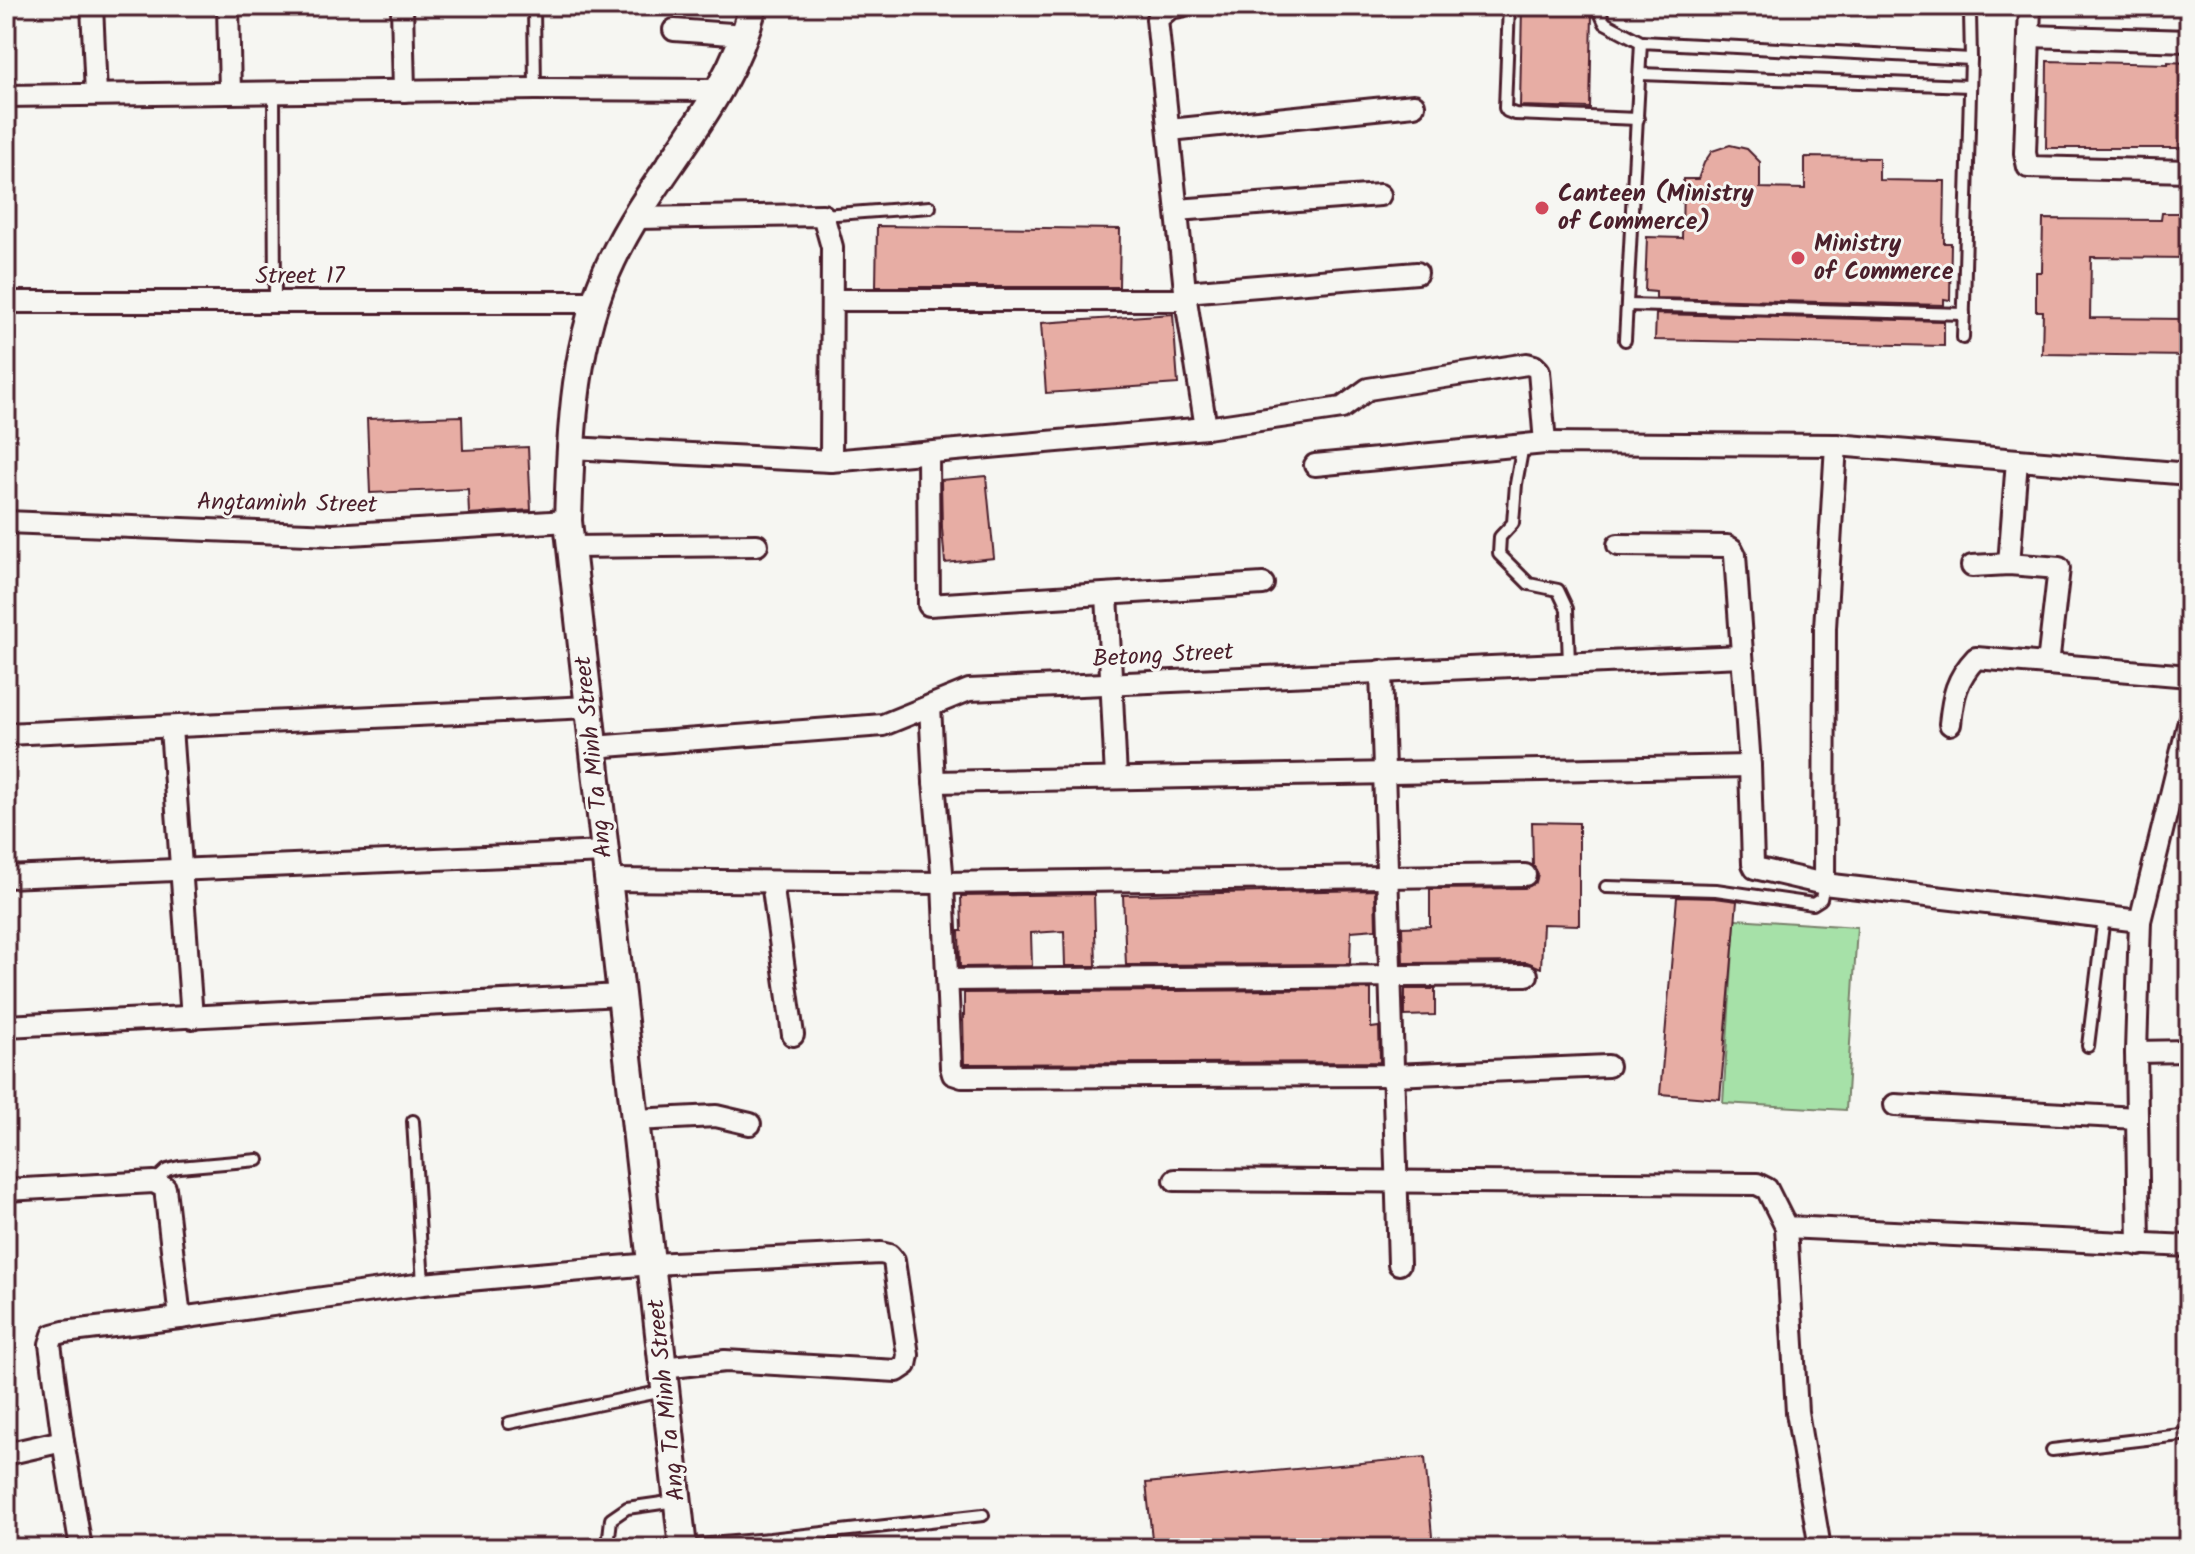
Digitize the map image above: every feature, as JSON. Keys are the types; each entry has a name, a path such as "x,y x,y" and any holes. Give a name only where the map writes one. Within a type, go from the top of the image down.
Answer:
{"street":[{"path":"92,6 96,94"},
{"path":"228,6 230,92"},
{"path":"402,6 404,91"},
{"name":"Ang Ta Minh Street","path":"683,1547 569,534 570,448 579,358 594,302 612,258 720,90 746,35 753,6"},
{"path":"1181,6 1170,8 1157,19 1185,296 1206,428"},
{"path":"2030,6 2025,153 2028,167 2189,171"},
{"path":"674,30 746,35"},
{"path":"2029,36 2189,41"},
{"path":"6,96 535,89 720,90"},
{"path":"1170,130 1414,105"},
{"path":"1177,210 1380,195"},
{"path":"636,218 823,215 832,247 831,461"},
{"path":"832,300 1185,296 1417,273"},
{"name":"Street 17","path":"6,302 594,302"},
{"path":"570,448 831,461 928,453 1206,428 1342,408 1368,389 1527,364 1539,371 1545,443"},
{"path":"1315,465 1545,443 1836,445 2189,474"},
{"path":"1824,884 1825,628 1836,445"},
{"path":"928,453 929,605 1263,584"},
{"path":"2009,564 2017,460"},
{"name":"Angtaminh Street","path":"6,522 333,535 569,534 757,545"},
{"path":"1618,545 1727,546 1735,555 1755,868 1824,884 2140,921"},
{"path":"1972,566 2009,564 2059,568 2048,664"},
{"path":"1107,594 1116,778"},
{"name":"Betong Street","path":"593,747 883,725 969,690 1742,656"},
{"path":"1950,724 1952,701 1963,672 1976,658 2189,676"},
{"path":"1381,671 1399,1264"},
{"path":"930,706 953,1074 962,1077 1393,1075 1608,1066"},
{"path":"6,734 589,707"},
{"path":"2139,1245 2136,1052 2140,921 2189,721"},
{"path":"171,728 192,1018"},
{"path":"934,782 1750,766"},
{"path":"6,877 605,852"},
{"path":"608,880 943,883 1525,875"},
{"path":"772,882 793,1035"},
{"path":"948,980 1527,975"},
{"path":"6,1026 621,995"},
{"path":"2136,1052 2189,1051"},
{"path":"1895,1105 2137,1118"},
{"path":"635,1120 716,1116 750,1124"},
{"path":"1175,1180 1757,1184 1767,1189 1786,1227 1797,1412 1820,1548"},
{"path":"6,1190 154,1182 165,1188 180,1318"},
{"path":"1786,1227 2189,1246"},
{"path":"81,1548 50,1344 53,1335 423,1284 651,1264 881,1253 889,1255 894,1261 908,1355 906,1365 897,1371 725,1361 664,1379"},
{"path":"6,1454 63,1441"}],"lane":[{"path":"534,6 535,89"},
{"path":"1509,6 1507,111 1515,114 1638,119"},
{"path":"1597,6 1605,23 1641,42 1971,59"},
{"path":"1963,338 1972,6"},
{"path":"1625,340 1641,42"},
{"path":"1640,74 1970,86"},
{"path":"274,92 275,302"},
{"path":"823,215 930,207"},
{"path":"1627,305 1964,314"},
{"path":"1523,445 1513,523 1500,537 1499,554 1529,584 1558,590 1567,609 1569,663"},
{"path":"1606,887 1716,890 1813,904 1821,899 1824,884"},
{"path":"2088,1046 2104,917"},
{"path":"413,1121 423,1284"},
{"path":"154,1182 167,1170 179,1167 258,1160"},
{"path":"509,1423 664,1379"},
{"path":"2052,1450 2189,1434"},
{"path":"611,1548 611,1519 627,1508 678,1501"},
{"path":"683,1547 983,1515"}],"green space":[{"path":"1735,919 1857,927 1846,1110 1723,1103"}],"building":[{"path":"1522,6 1589,6 1592,14 1590,108 1520,106"},
{"path":"2047,61 2189,63 2189,148 2046,148"},
{"path":"1730,145 1747,149 1760,162 1760,188 1805,189 1805,157 1879,158 1879,180 1945,181 1944,243 1951,243 1950,300 1944,299 1944,305 1656,298 1656,292 1645,291 1647,237 1682,238 1683,179 1698,179 1712,151"},
{"path":"2162,213 2189,213 2189,258 2091,257 2090,318 2189,319 2189,356 2042,354 2043,311 2036,311 2036,272 2042,272 2043,219 2161,220"},
{"path":"877,226 1120,229 1119,287 876,287"},
{"path":"1173,314 1178,384 1046,393 1041,323"},
{"path":"1656,314 1944,321 1944,346 1655,340"},
{"path":"462,416 463,450 528,447 531,510 469,514 468,489 370,493 367,419"},
{"path":"986,476 994,558 945,563 941,480"},
{"path":"1532,822 1579,823 1579,925 1543,924 1541,968 1527,962 1403,963 1402,927 1430,926 1430,889 1525,888 1536,882 1538,874 1533,865"},
{"path":"1375,890 1376,929 1351,931 1350,964 1126,965 1123,895"},
{"path":"1094,894 1096,966 1065,966 1064,931 1031,933 1032,966 960,967 961,896"},
{"path":"1677,897 1737,901 1720,1099 1660,1094"},
{"path":"1371,989 1371,1028 1379,1027 1380,1062 964,1064 964,993"},
{"path":"1405,989 1435,989 1435,1015 1405,1016"},
{"path":"1425,1457 1433,1548 1153,1548 1146,1483"}],"place":[{"name":"Canteen (Ministry of Commerce)","path":"1542,208"},
{"name":"Ministry of Commerce","path":"1798,258"}]}
